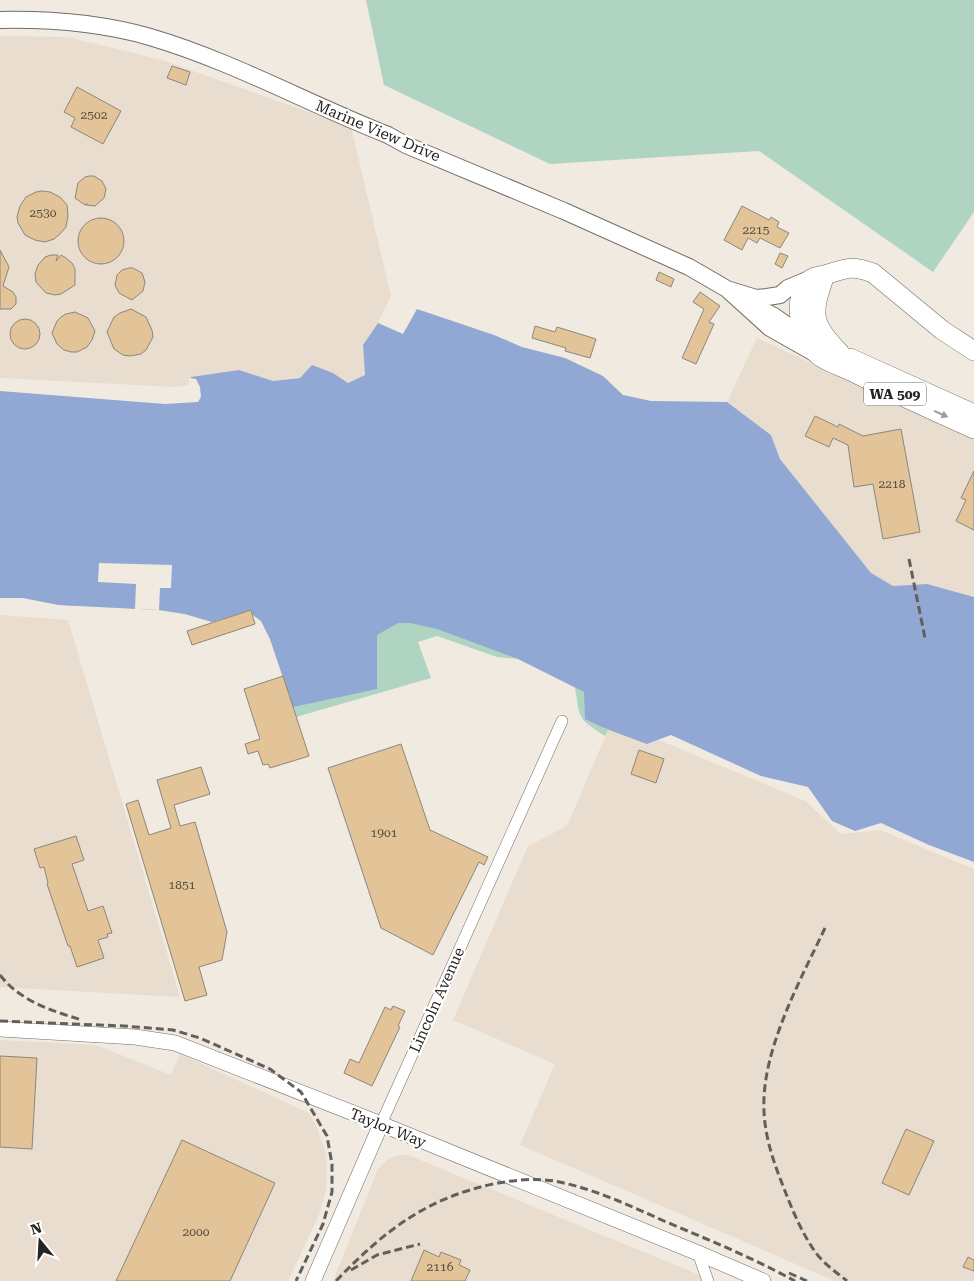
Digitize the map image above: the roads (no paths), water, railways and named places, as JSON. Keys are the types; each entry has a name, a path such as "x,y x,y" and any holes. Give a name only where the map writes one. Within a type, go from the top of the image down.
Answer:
{"main road":[{"name":"Marine View Drive","path":"0,20 36,19 76,22 114,28 150,37 214,60 689,267 732,295 774,316 807,338 974,414"},
{"path":"818,355 802,328 799,307 800,299 806,285 819,281 840,269 849,268 873,273 942,330 974,351"},
{"path":"732,295 767,298 780,295 788,288 819,281"},
{"path":"819,281 816,310 819,328 840,353"},
{"name":"Marine View Drive","path":"732,295 770,328 818,355 887,390 974,429"},
{"path":"774,316 784,314 799,307"}],"street":[{"name":"Lincoln Avenue","path":"313,1281 381,1124 562,721"},
{"name":"Taylor Way","path":"0,1029 135,1037 175,1043 381,1124 763,1281"},
{"path":"698,1253 708,1281"}],"water":[{"path":"417,309 494,335 522,347 565,358 603,376 623,395 651,401 727,402 771,435 780,459 871,573 893,586 927,584 974,597 974,862 929,845 881,823 855,831 832,821 808,787 761,776 671,735 647,744 602,727 585,719 584,692 518,659 437,629 410,623 398,623 377,635 377,689 293,707 270,639 261,621 253,615 251,610 212,622 185,614 159,610 59,605 23,598 0,598 0,381 175,389 190,387 191,377 239,370 273,381 300,378 312,365 333,373 348,383 365,375 363,345 378,323 403,334"}],"railway":[{"path":"909,559 925,638"},
{"path":"825,928 794,993 775,1041 765,1088 764,1111 766,1132 771,1152 791,1207 807,1239 819,1257 847,1281"},
{"path":"0,975 17,992 37,1004 82,1020"},
{"path":"0,1021 173,1030 200,1038 270,1069 301,1092 327,1136 332,1164 332,1192 323,1224 296,1281"},
{"path":"336,1281 372,1247 408,1218 449,1197 473,1189 519,1180 547,1180 583,1188 731,1250 795,1281"},
{"path":"351,1270 377,1255 420,1244"},
{"path":"789,1273 807,1281"}]}
